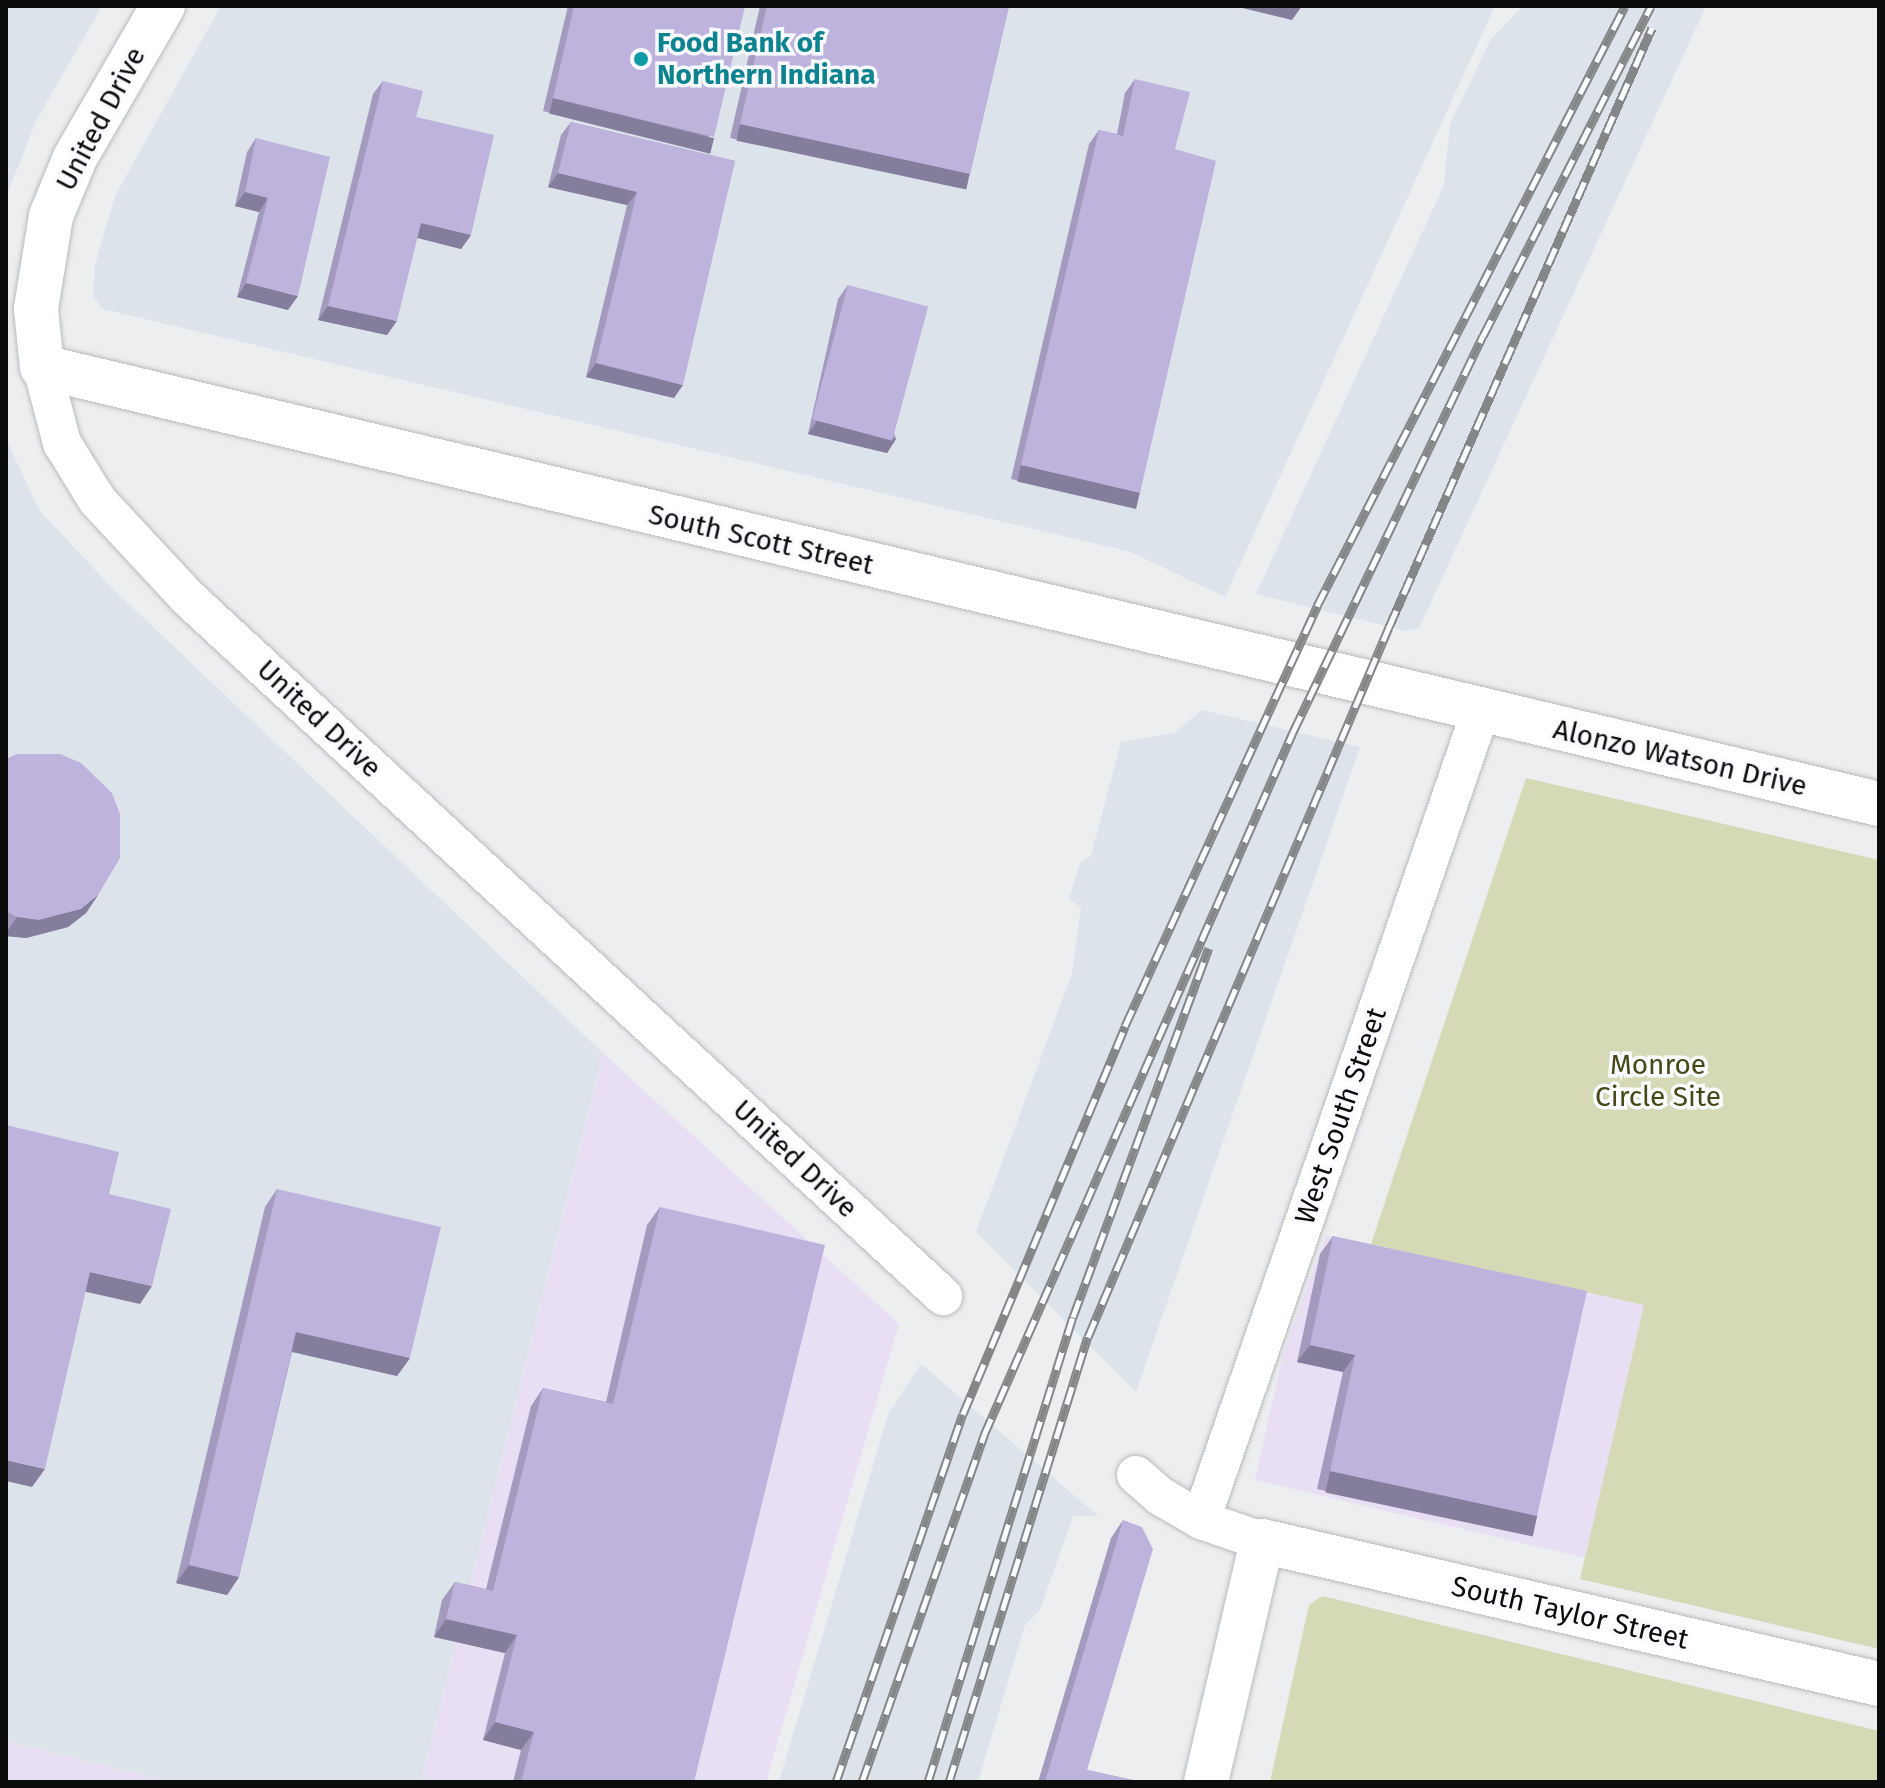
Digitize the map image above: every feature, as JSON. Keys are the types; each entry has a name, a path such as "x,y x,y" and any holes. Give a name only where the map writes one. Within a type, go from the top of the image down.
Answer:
{"street":[{"name":"United Drive","path":"163,6 75,158 51,216 36,309 42,367 62,443 97,500 187,597 943,1296"},
{"name":"South Scott Street","path":"42,367 1480,713"},
{"name":"Alonzo Watson Drive","path":"1480,713 1879,804"},
{"name":"West South Street","path":"1201,1520 1480,713"},
{"path":"1136,1475 1160,1496 1201,1520 1262,1541 1206,1782"},
{"name":"South Taylor Street","path":"1262,1541 1879,1684"}],"shaded area":[{"path":"6,6 102,6 36,121 6,197"},
{"path":"221,6 1495,6 1225,597 1131,552 103,309 93,297 95,265 115,196"},
{"path":"1523,6 1706,6 1419,628 1407,631 1256,594 1444,185 1450,124 1491,39"},
{"path":"6,439 39,510 114,590 603,1053 421,1782 170,1782 6,1741"},
{"path":"1202,710 1360,747 1136,1392 976,1232 1072,974 1081,907 1069,899 1080,863 1091,856 1121,742 1175,733"},
{"path":"603,1053 899,1324 766,1782 421,1782"},
{"path":"1326,1235 1644,1305 1585,1558 1255,1480 1283,1354"},
{"path":"921,1364 1098,1516 1073,1516 1040,1610 1025,1625 978,1782 779,1782 888,1415"},
{"path":"6,1741 170,1782 6,1782"}],"green space":[{"name":"Monroe Circle Site","path":"1526,778 1879,860 1879,1649 1580,1579 1644,1305 1371,1244"},
{"path":"1322,1596 1879,1731 1879,1782 1270,1782 1309,1605"}],"building":[{"name":"Food Bank of Northern Indiana","path":"574,6 745,6 714,137 553,98"},
{"path":"767,6 1009,6 970,174 740,124"},
{"path":"1135,79 1190,92 1175,149 1216,161 1140,493 1021,465 1099,130 1123,136"},
{"path":"383,81 423,91 416,117 494,135 471,235 421,223 397,321 328,306"},
{"path":"571,122 735,161 683,385 596,363 637,192 558,173"},
{"path":"256,138 330,157 298,296 246,283 268,198 245,192"},
{"path":"848,285 928,306 892,441 812,419"},
{"path":"17,754 60,754 81,763 112,793 120,814 120,858 98,895 81,909 39,920 17,917 6,911 6,759"},
{"path":"6,1125 119,1152 109,1194 171,1209 152,1286 90,1272 45,1469 6,1460"},
{"path":"277,1189 441,1227 410,1358 296,1332 239,1577 189,1565"},
{"path":"660,1207 825,1245 694,1782 521,1782 534,1732 495,1722 517,1635 446,1619 455,1582 493,1591 543,1388 613,1404"},
{"path":"1333,1236 1587,1291 1537,1516 1330,1471 1355,1355 1310,1345"},
{"path":"1123,1520 1142,1527 1153,1549 1087,1770 1142,1782 1045,1782"}],"railway":[{"path":"836,1782 963,1414 1125,1026 1317,606 1625,6"},
{"path":"862,1782 984,1435 1293,732 1483,336 1651,6"},
{"path":"949,1782 1088,1337 1389,627 1652,28"},
{"path":"928,1782 1073,1317 1209,948"}],"place":[{"name":"Food Bank of Northern Indiana","path":"641,59"}]}
